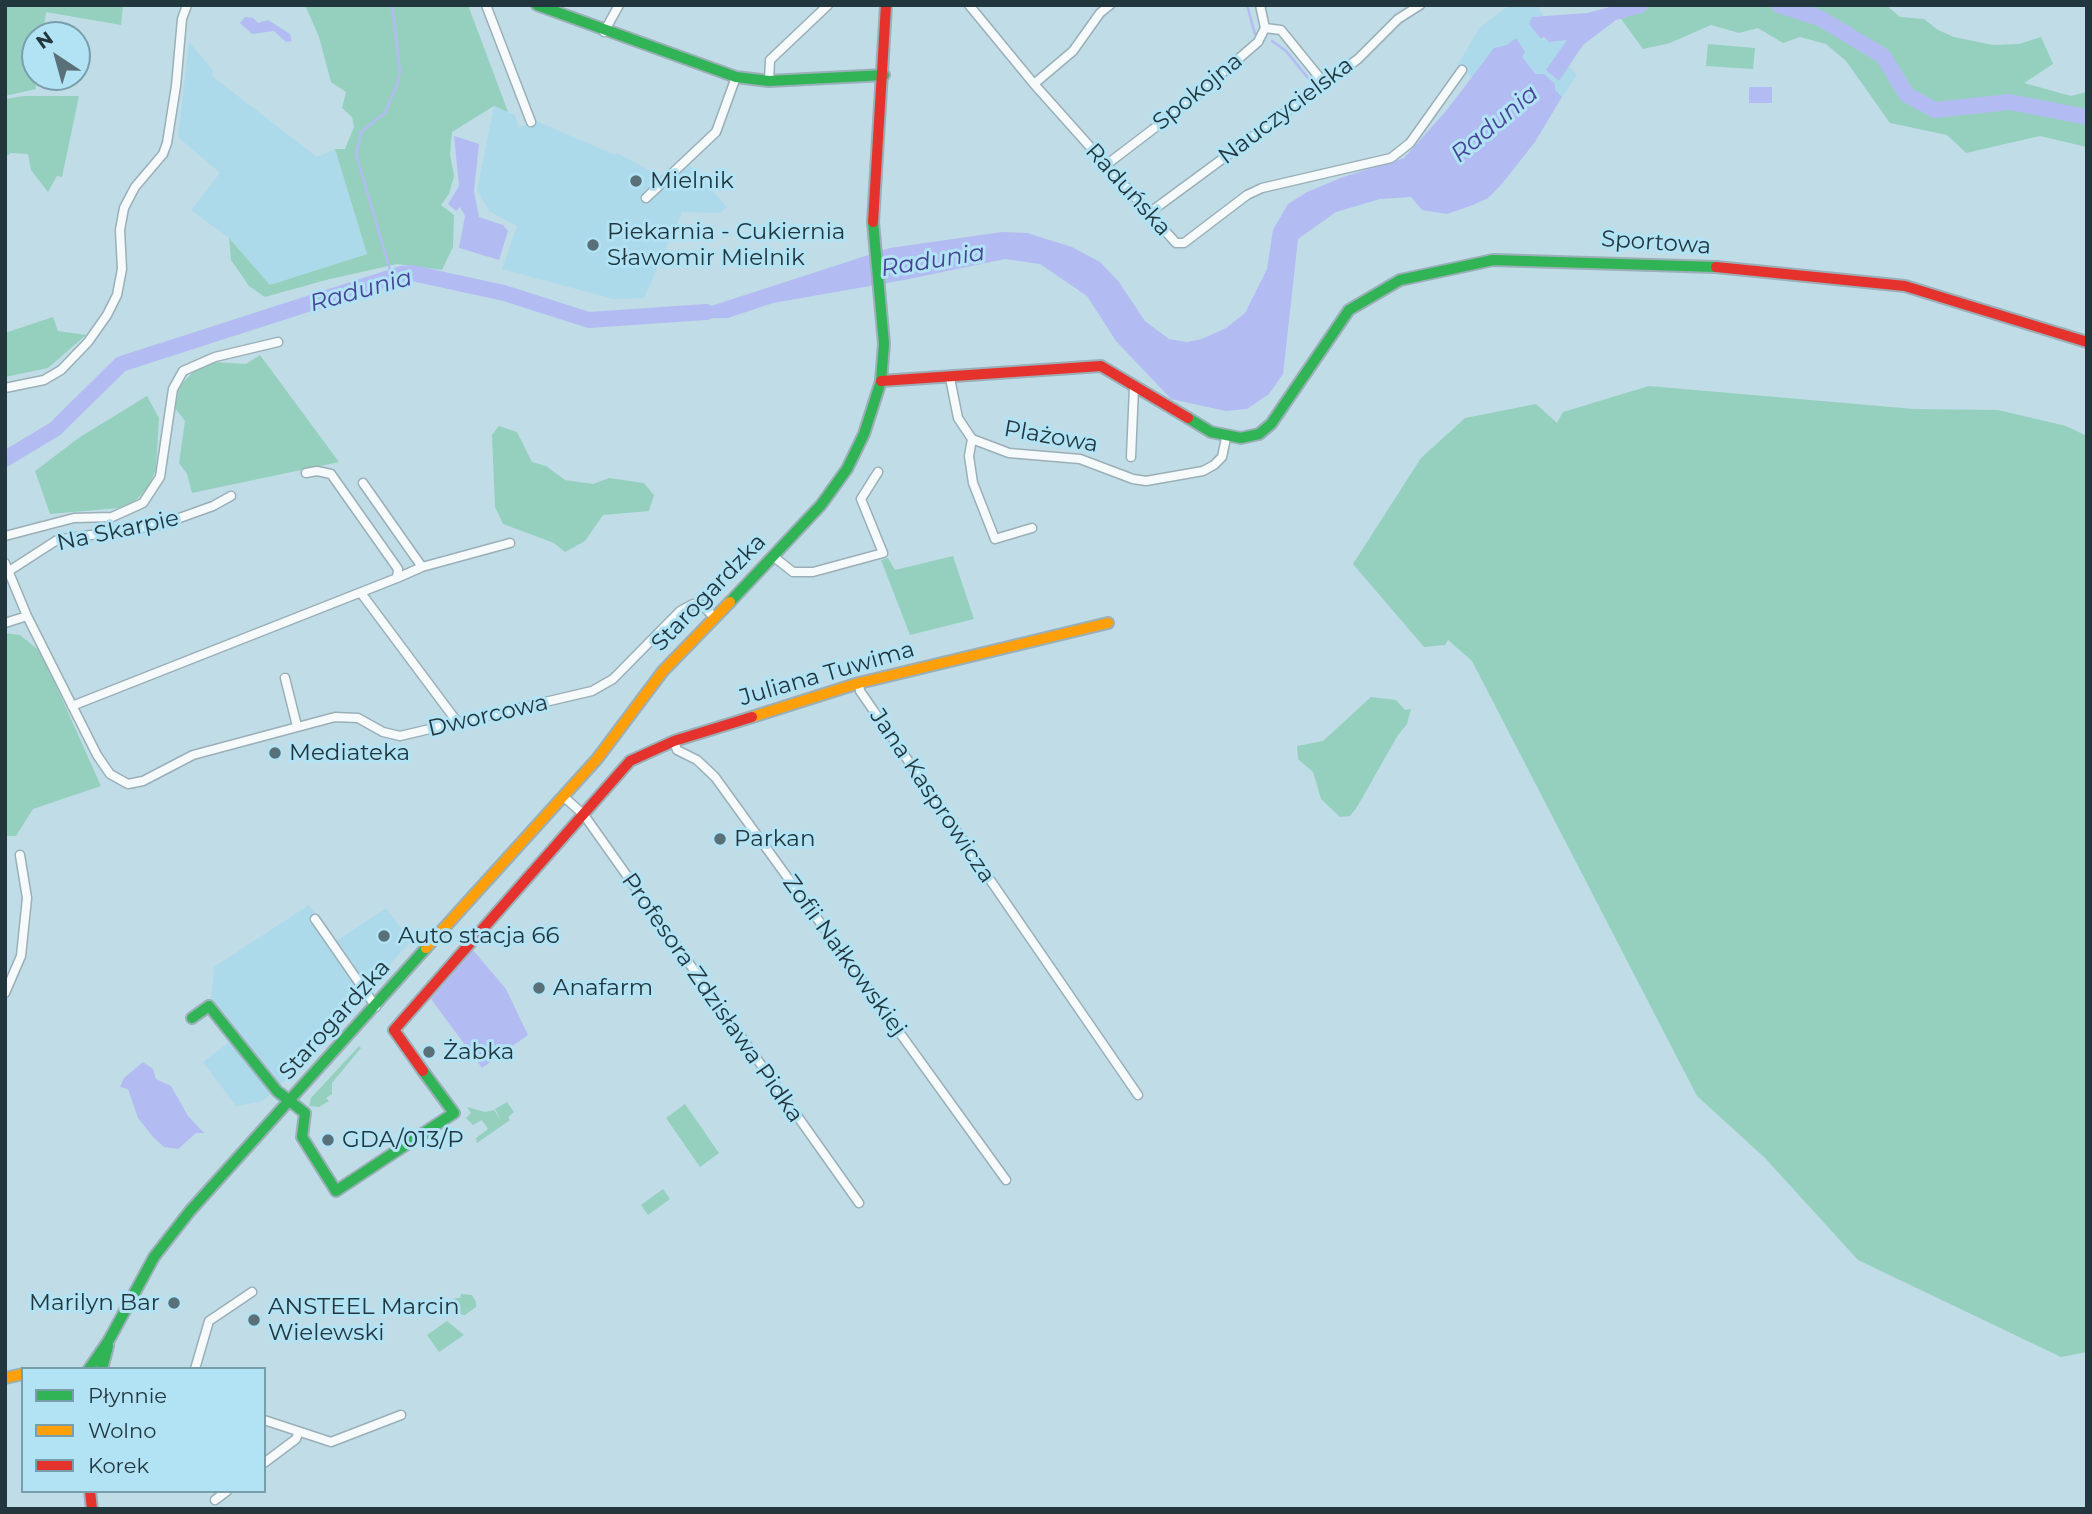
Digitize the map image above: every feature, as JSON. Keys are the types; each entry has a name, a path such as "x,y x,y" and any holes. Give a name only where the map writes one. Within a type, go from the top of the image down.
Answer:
{"street":[{"path":"5,388 44,380 61,370 88,342 117,295 122,269 122,214 135,187 163,154 167,143 176,86 181,19 187,5"},
{"path":"486,5 531,122"},
{"path":"537,5 604,32 736,77 769,81 884,75"},
{"path":"604,32 619,5"},
{"path":"769,81 770,60 828,5"},
{"name":"Starogardzka","path":"90,1367 109,1340 136,1287 171,1234 597,759 663,671 774,557 821,505 847,469 867,425 881,380 884,344 874,207 884,75 886,5"},
{"name":"Raduńska","path":"969,5 1034,84 1176,243 1184,243 1247,195 1262,188 1391,158 1410,143 1462,70"},
{"path":"1034,84 1073,51 1100,13 1110,5"},
{"path":"1260,5 1265,29 1281,30 1324,83"},
{"name":"Nauczycielska","path":"1149,213 1358,59 1398,19 1420,5"},
{"name":"Spokojna","path":"1106,165 1223,74 1258,42 1265,29"},
{"path":"646,198 716,132 736,77"},
{"name":"Sportowa","path":"1226,438 1259,434 1279,415 1349,310 1358,303 1400,280 1486,261 1573,259 1679,264 1872,281 1905,286 2087,342"},
{"path":"5,536 74,518 112,517 144,503 160,477 173,389 183,371 215,357 278,342"},
{"path":"881,380 950,378 1087,365 1101,366 1211,432 1226,438"},
{"path":"950,378 958,418 972,439 969,456 973,483 995,539 1032,528"},
{"name":"Plażowa","path":"1131,457 1134,387"},
{"name":"Plażowa","path":"972,439 1009,453 1080,459 1133,479 1146,481 1203,471 1222,457 1226,438"},
{"path":"306,473 317,471 331,474 398,569 397,578"},
{"path":"774,557 793,572 813,572 883,553 861,499 877,472"},
{"path":"363,483 422,567"},
{"name":"Na Skarpie","path":"7,567 57,540 160,525 203,510 231,496"},
{"path":"72,706 422,567 510,543"},
{"name":"Dworcowa","path":"7,567 27,615 104,767 110,774 128,784 143,781 193,755 335,717 351,717 383,732 400,736 592,691 612,679 680,611 693,604 702,605 715,618"},
{"path":"361,593 457,723"},
{"path":"5,623 27,615"},
{"name":"Juliana Tuwima","path":"454,1113 394,1030 630,761 674,741 859,683 982,656 1108,622"},
{"path":"285,678 297,726"},
{"name":"Jana Kasprowicza","path":"859,683 860,691 1138,1095"},
{"name":"Zofii Nałkowskiej","path":"674,741 677,750 696,760 715,777 1006,1180"},
{"name":"Profesora Zdzisława Pidka","path":"563,796 583,815 859,1203"},
{"path":"5,993 21,956 27,898 20,855"},
{"path":"315,919 376,1007"},
{"path":"192,1018 209,1006 277,1091 291,1101"},
{"name":"Starogardzka","path":"291,1101 304,1113 302,1137 336,1191 454,1113"},
{"path":"196,1367 209,1321 252,1292"},
{"name":"Starogardzka","path":"102,1367 109,1340"},
{"path":"266,1421 331,1442 401,1415"},
{"path":"266,1462 296,1439 299,1432"},
{"path":"215,1500 224,1493"}],"shaded area":[{"path":"1510,5 1537,5 1543,16 1532,17 1541,39 1568,40 1558,80 1569,66 1577,75 1562,97 1507,46 1488,60 1473,78 1457,66 1480,27"},
{"path":"189,42 213,70 212,76 317,157 335,149 367,254 270,285 229,238 191,210 220,173 178,137"},
{"path":"494,106 515,115 518,128 536,121 615,155 617,153 658,175 661,180 688,163 727,207 720,213 682,212 644,298 613,299 502,269 517,226 489,211 477,190"},
{"path":"309,905 335,942 386,908 411,941 278,1087 263,1101 236,1106 203,1062 238,1035 211,998 214,967"}],"green space":[{"path":"5,5 123,5 121,25 46,12 45,21 21,21 21,91 27,91 5,96"},
{"path":"305,5 468,5 508,112 494,106 452,132 450,154 454,176 449,194 441,205 454,215 453,247 442,270 397,264 265,297 249,286 231,260 229,238 270,285 367,254 335,149 345,149 354,127 352,117 342,108 346,92 331,82 319,37"},
{"path":"1611,5 1886,5 1900,17 1924,19 1938,30 1954,37 1993,45 2019,44 2041,37 2053,64 2024,83 2071,96 2087,92 2087,147 2040,136 1966,153 1947,135 1890,123 1846,61 1826,44 1800,37 1783,43 1758,28 1739,33 1711,25 1670,43 1643,49"},
{"path":"1708,44 1755,48 1753,69 1706,66"},
{"path":"24,96 79,96 62,177 57,176 48,192 31,170 28,154 11,153 5,157 5,99"},
{"path":"53,317 58,331 86,335 48,368 5,377 5,333"},
{"path":"260,355 339,462 192,493 187,474 179,463 185,421 175,408 179,387 192,373 212,362 246,364"},
{"path":"1649,386 1914,409 1998,410 2066,426 2087,436 2087,1352 2061,1357 1858,1260 1765,1158 1697,1096 1472,661 1448,640 1445,645 1424,647 1353,564 1421,458 1465,418 1536,404 1557,423 1563,412"},
{"path":"147,396 159,418 156,469 149,487 135,501 119,508 50,514 35,471 80,437"},
{"path":"499,426 517,432 532,462 546,466 565,480 593,484 609,478 644,483 654,495 649,511 603,515 585,541 565,552 554,543 503,524 495,507 492,435"},
{"path":"953,556 974,619 910,635 881,560 888,558 895,570"},
{"path":"5,633 20,635 41,652 101,786 33,809 16,836 5,836"},
{"path":"1371,697 1396,700 1405,710 1411,709 1407,724 1357,807 1350,816 1340,817 1321,799 1313,772 1298,759 1297,746 1323,741"},
{"path":"359,1046 361,1048 332,1083 332,1094 326,1098 329,1101 319,1107 309,1106 311,1098"},
{"path":"507,1102 514,1112 508,1117 510,1120 477,1143 476,1138 488,1129 482,1120 473,1125 466,1118 471,1113 467,1107 485,1112 494,1110 501,1120 495,1109"},
{"path":"685,1104 719,1153 700,1167 666,1118"},
{"path":"663,1189 670,1199 648,1215 641,1205"},
{"path":"461,1294 472,1295 476,1302 476,1307 465,1315 460,1314 455,1307 455,1298 460,1298"},
{"path":"447,1321 464,1335 439,1352 427,1335"}],"water":[{"path":"1618,5 1634,5 1635,11 1616,20 1583,45 1559,81 1546,70 1567,40 1549,42 1544,37 1541,39 1529,24 1532,17 1587,13"},
{"path":"245,17 253,18 258,23 268,20 290,34 292,41 286,42 274,31 252,34 240,23"},
{"path":"1516,38 1525,52 1522,57 1536,74 1544,74 1555,84 1555,90 1562,97 1535,142 1501,185 1488,198 1473,205 1447,214 1422,210 1411,197 1380,199 1336,212 1298,239 1283,374 1269,394 1247,409 1226,411 1171,399 1116,341 1087,296 1040,264 1005,259 773,303 728,318 671,319 890,248 1002,232 1027,233 1072,247 1100,262 1119,282 1145,321 1169,339 1187,342 1202,339 1226,328 1245,313 1267,269 1273,230 1288,204 1307,192 1343,177 1404,158 1446,111 1494,48 1507,45"},
{"path":"1749,87 1772,87 1772,103 1749,103"},
{"path":"454,136 479,144 474,191 479,217 503,225 508,231 499,260 459,248 465,216 460,207 456,211 448,204 459,186"},
{"path":"473,950 506,989 528,1035 482,1068 431,999"},
{"path":"143,1062 153,1069 156,1079 171,1086 188,1116 204,1133 196,1133 178,1149 164,1147 154,1138 138,1118 128,1089 120,1087 124,1078"}],"waterway":[{"path":"392,5 400,72 397,85 385,113 361,132 356,154 392,277"},
{"path":"1247,5 1255,34"},
{"name":"Radunia","path":"1615,12 1640,5"},
{"name":"Radunia","path":"1779,5 1820,18 1883,56 1907,95 1935,110 2010,102 2087,117"},
{"path":"1272,41 1286,51 1312,83"},
{"name":"Radunia","path":"5,459 55,429 121,364 401,274 412,273 504,293 589,320 706,312"}],"traffic: fast":[{"path":"537,5 736,77 769,81 884,75"},
{"path":"730,602 821,505 847,469 864,434 881,381 884,344 873,222"},
{"path":"1188,418 1211,432 1241,438 1259,434 1271,424 1349,310 1400,280 1493,260 1716,267"},
{"path":"90,1367 109,1340 154,1257 190,1211 426,948"},
{"path":"192,1018 209,1006 277,1091 305,1113 302,1137 336,1191 454,1113 423,1071"},
{"path":"103,1367 108,1346"}],"traffic: slow":[{"path":"426,948 597,759 663,671 730,602"},
{"path":"752,717 859,683 1108,623"},
{"path":"5,1378 21,1374"}],"traffic: jam":[{"path":"873,222 886,5"},
{"path":"1716,267 1905,286 2087,342"},
{"path":"881,381 1101,366 1188,418"},
{"path":"423,1071 394,1030 630,761 674,741 752,717"},
{"path":"90,1493 92,1509"}],"place":[{"name":"Mielnik","path":"636,181"},
{"name":"Piekarnia - Cukiernia Sławomir Mielnik","path":"593,245"},
{"name":"Mediateka","path":"275,753"},
{"name":"Parkan","path":"720,839"},
{"name":"Auto stacja 66","path":"384,936"},
{"name":"Anafarm","path":"539,988"},
{"name":"Żabka","path":"429,1052"},
{"name":"GDA/013/P","path":"328,1140"},
{"name":"Marilyn Bar","path":"174,1303"},
{"name":"ANSTEEL Marcin Wielewski","path":"254,1320"}]}
